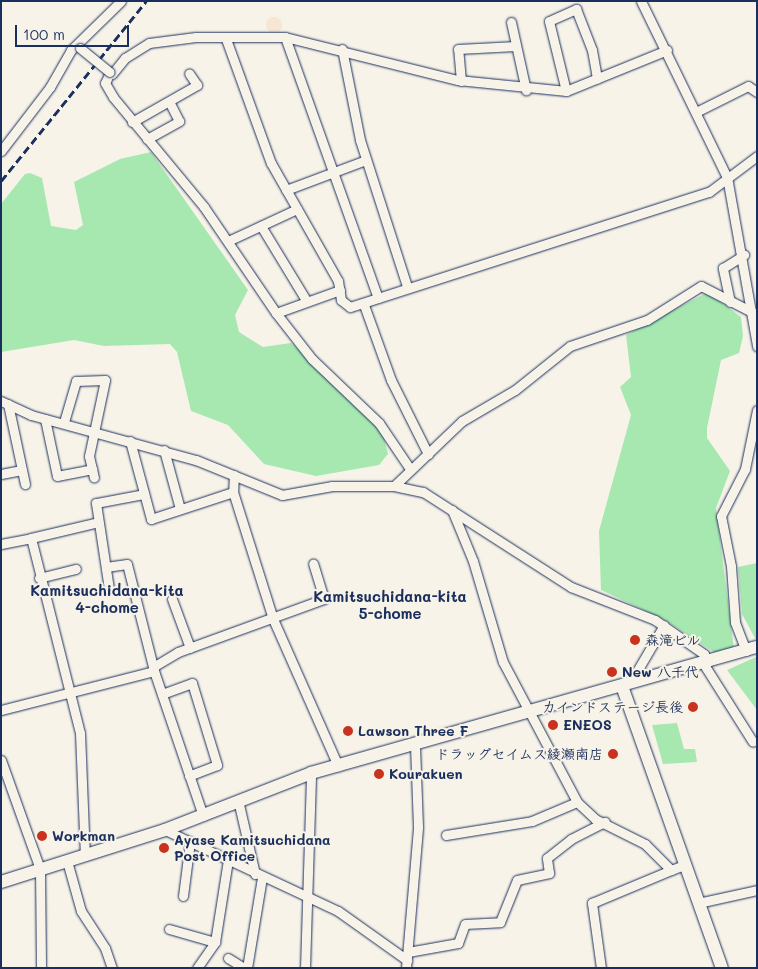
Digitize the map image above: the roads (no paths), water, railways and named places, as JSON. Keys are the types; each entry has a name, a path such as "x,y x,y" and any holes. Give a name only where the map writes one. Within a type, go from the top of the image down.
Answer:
{"street":[{"path":"1,151 78,46 121,1"},
{"path":"641,1 698,111 726,177 744,254 757,346"},
{"path":"566,92 549,21 576,9 592,50 597,79"},
{"path":"511,22 526,90"},
{"path":"410,469 379,423 312,359 276,313 228,241 132,122 105,83 111,73 125,58 150,43 196,37 226,39 285,37 342,49 460,80 526,90 566,92 667,50"},
{"path":"285,37 378,298"},
{"path":"226,39 271,163 340,290 345,305 364,304 407,286 709,192 726,177 757,156"},
{"path":"78,46 111,73"},
{"path":"460,80 458,49 516,46"},
{"path":"342,49 343,71 366,160 407,286"},
{"path":"132,122 197,85 189,72"},
{"path":"698,111 748,86 757,92"},
{"path":"147,139 179,121 168,101"},
{"path":"286,190 366,160"},
{"path":"228,241 297,209"},
{"path":"262,226 306,300"},
{"path":"730,302 723,268 744,254"},
{"path":"394,486 410,469 469,416 515,390 570,346 647,320 694,288 707,286 754,317"},
{"path":"276,313 306,300 340,290"},
{"path":"364,304 390,380 428,454"},
{"path":"45,419 58,476 93,473 93,430 105,380 76,381 64,422"},
{"path":"5,403 45,419 64,422 164,450 234,475 282,495 332,486 394,486 423,492 564,583 664,625 705,663 752,743"},
{"path":"5,403 25,484"},
{"path":"1,882 166,830 238,800 311,773 754,649 735,622 730,559 721,516 745,469 757,410"},
{"path":"130,441 151,519 233,492"},
{"path":"164,450 180,509"},
{"path":"1,474 22,470"},
{"path":"234,475 233,492 273,619 338,766"},
{"path":"109,589 96,503 144,494"},
{"path":"452,510 473,561 503,662 577,802 605,822 645,844 671,870"},
{"path":"1,544 98,522"},
{"path":"31,538 39,578 71,695 84,757 85,855"},
{"path":"106,567 127,564 154,669 203,816"},
{"path":"1,710 71,695 154,669 190,648 324,599 313,564"},
{"path":"39,578 76,569"},
{"path":"172,599 190,648"},
{"path":"626,685 664,625"},
{"path":"162,694 192,683 216,765 189,776"},
{"path":"626,685 684,865 722,968"},
{"path":"407,960 418,827 415,744"},
{"path":"1,760 5,783 40,869 41,968"},
{"path":"305,968 311,773"},
{"path":"228,958 246,968 259,875 238,800"},
{"path":"446,835 532,821 577,802"},
{"path":"407,960 458,943 465,924 500,922 517,880 549,873 547,858 571,839 605,822"},
{"path":"166,830 307,897 367,930 407,960"},
{"path":"183,896 190,841"},
{"path":"197,968 215,942 228,860"},
{"path":"67,861 81,911 105,948 112,968"},
{"path":"601,968 592,903 684,865"},
{"path":"698,903 757,890"},
{"path":"169,929 215,942"}],"railway":[{"path":"1,181 146,1"}],"place":[{"name":"森滝ビル","path":"635,640"},
{"name":"New 八千代","path":"612,672"},
{"name":"カインドステージ長後","path":"693,707"},
{"name":"ENEOS","path":"553,725"},
{"name":"Lawson Three F","path":"348,731"},
{"name":"ドラッグセイムス綾瀬南店","path":"613,754"},
{"name":"Kourakuen","path":"379,774"},
{"name":"Workman","path":"42,836"},
{"name":"Ayase Kamitsuchidana Post Office","path":"164,848"}],"district":[{"name":"Kamitsuchidana-kita 4-chome","path":"107,598"},
{"name":"Kamitsuchidana-kita 5-chome","path":"390,604"}]}
